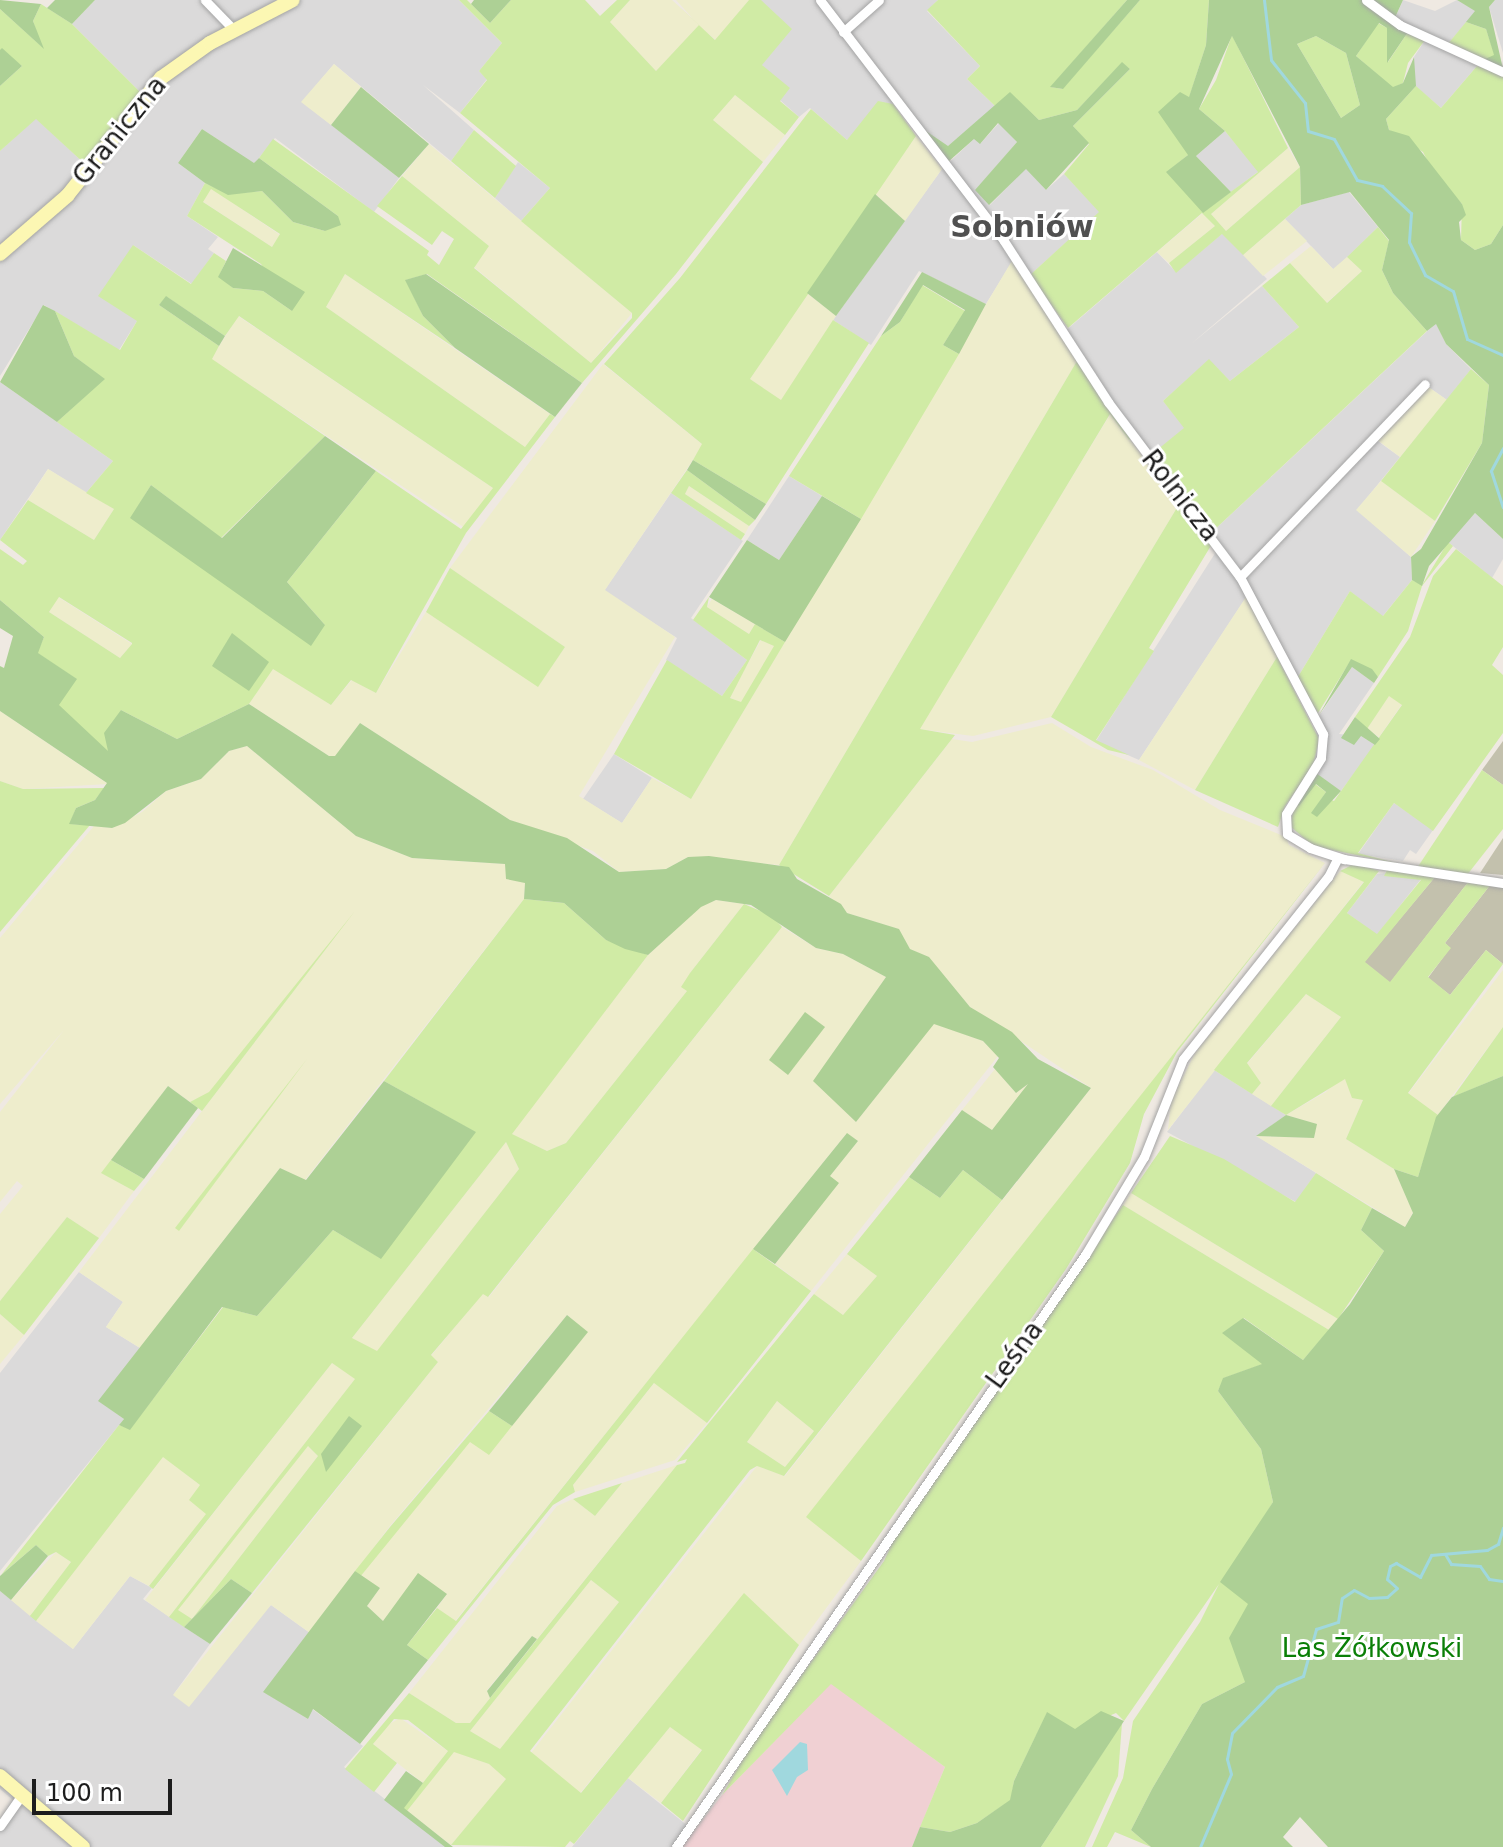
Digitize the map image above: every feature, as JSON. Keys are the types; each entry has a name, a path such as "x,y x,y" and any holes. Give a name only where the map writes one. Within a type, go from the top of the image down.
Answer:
{"street":[{"path":"205,0 234,30"},
{"name":"Graniczna","path":"0,254 67,196 161,78 234,30 293,0"},
{"name":"Rolnicza","path":"820,0 1004,241 1108,402 1240,577 1323,734 1321,758 1286,814 1285,830 1310,848 1338,857 1503,883"},
{"path":"843,32 879,0"},
{"path":"1366,0 1400,25 1503,72"},
{"path":"1240,577 1425,384"},
{"name":"Leśna","path":"676,1847 1085,1255 1144,1157 1183,1059 1328,877 1338,857"},
{"path":"0,1776 83,1847"},
{"path":"0,1826 22,1795"}],"shaded area":[{"path":"95,0 459,0 502,43 479,71 487,79 460,113 423,85 474,130 451,161 334,64 302,102 399,178 374,212 275,138 254,164 202,129 178,163 205,183 187,216 218,237 208,249 214,253 192,284 133,245 137,321 119,350 44,305 0,376 0,151 36,118 90,169 143,95 72,24"},
{"path":"761,0 938,0 927,11 980,66 967,79 995,106 947,147 923,129 901,98 847,140 810,108 799,117 780,100 762,65"},
{"path":"1403,0 1435,11 1457,0 1476,11 1447,45 1395,18"},
{"path":"1495,0 1503,0 1503,53 1489,7"},
{"path":"1425,40 1477,66 1441,108 1414,85 1414,57"},
{"path":"999,123 1017,142 976,190 990,205 1026,168 1046,190 1064,174 1100,212 1030,275 1015,257 986,304 919,271 871,345 833,320 942,169 975,138 981,143"},
{"path":"1225,131 1259,171 1231,192 1196,156"},
{"path":"518,162 550,188 521,221 495,198"},
{"path":"1349,192 1378,227 1334,270 1285,219 1301,205"},
{"path":"1223,233 1267,279 1191,344 1262,286 1299,327 1230,381 1209,360 1163,401 1185,428 1149,457 1064,332 1157,252 1176,272"},
{"path":"1436,323 1446,344 1471,369 1447,400 1427,386 1375,439 1400,457 1357,510 1411,557 1412,580 1382,617 1350,591 1296,680 1249,593 1139,760 1096,741 1219,547 1210,534"},
{"path":"0,382 113,461 86,493 48,469 0,540"},
{"path":"789,476 822,496 779,560 747,540"},
{"path":"671,493 743,541 691,618 747,660 722,696 666,660 677,638 604,591"},
{"path":"1475,513 1503,539 1503,559 1492,578 1448,542"},
{"path":"1352,667 1374,683 1339,734 1361,736 1375,745 1341,791 1313,773 1317,719"},
{"path":"1503,741 1503,785 1482,770"},
{"path":"614,754 652,778 622,823 583,799"},
{"path":"1394,803 1433,830 1416,854 1410,850 1403,861 1358,854"},
{"path":"1503,838 1503,875 1480,873"},
{"path":"1377,874 1421,879 1377,935 1347,913"},
{"path":"1435,877 1469,881 1390,983 1364,962"},
{"path":"1491,884 1503,885 1503,964 1486,950 1450,995 1428,978 1450,948 1445,943"},
{"path":"1214,1070 1286,1115 1257,1136 1316,1173 1296,1202 1167,1132"},
{"path":"79,1272 123,1302 106,1327 140,1348 99,1401 124,1419 0,1571 0,1373"},
{"path":"130,1576 152,1588 143,1599 210,1644 173,1695 271,1605 310,1633 264,1692 308,1719 312,1709 363,1746 344,1767 446,1847 0,1847 0,1819 13,1800 0,1789 0,1591 73,1649"},
{"path":"831,1683 945,1767 912,1847 681,1847 722,1795"},
{"path":"628,1778 693,1830 681,1847 572,1847"}],"green space":[{"path":"0,0 41,4 33,21 44,49 0,9"},
{"path":"55,0 95,0 72,24 47,8"},
{"path":"459,0 467,0 490,23 511,0 585,0 600,16 617,0 630,0 610,22 656,71 699,25 715,40 749,0 761,0 792,29 762,65 790,88 780,101 799,117 785,135 735,95 713,120 763,162 676,274 582,383 427,274 406,280 423,316 455,348 345,274 326,307 525,447 550,414 555,417 466,533 376,693 351,680 331,705 273,669 249,704 177,739 121,710 109,753 58,705 76,679 37,653 44,637 0,600 0,549 23,565 27,561 0,540 28,500 94,540 114,509 86,493 113,461 57,422 104,379 74,356 55,311 120,350 137,321 98,296 133,245 191,284 214,253 226,261 219,276 233,288 263,291 292,311 261,264 187,216 205,183 228,194 262,191 293,222 325,231 338,216 259,158 273,139 429,251 427,255 439,265 454,239 442,231 432,245 377,206 402,176 489,246 474,268 591,363 632,318 632,313 521,221 550,188 460,113 487,80 479,71 502,43","holes":["211,189 280,234 272,247 203,202","167,297 225,336 239,316 493,488 461,529 376,471 287,582 325,625 131,518 151,485 221,538 325,436 212,359 219,346 159,305","59,597 132,644 120,658 49,612"]},
{"path":"474,0 511,0 490,23 471,4"},
{"path":"630,0 672,0 693,19 676,0 749,0 716,40 699,26 656,71 610,22"},
{"path":"938,0 1127,0 1051,87 1062,89 1140,0 1209,0 1206,45 1189,98 1188,155 1167,172 1203,212 1258,172 1225,131 1199,109 1216,80 1232,35 1288,148 1211,214 1226,231 1300,167 1301,205 1243,255 1222,234 1176,273 1169,263 1215,226 1202,213 1068,328 1030,275 1099,212 1064,174 1089,144 1073,126 1130,69 1122,63 1077,110 1039,120 1010,93 995,106 967,79 980,66 927,10"},
{"path":"1127,0 1140,0 1063,89 1050,87"},
{"path":"1209,0 1403,0 1393,22 1408,32 1387,63 1387,28 1379,23 1356,56 1393,87 1403,83 1414,57 1416,86 1386,119 1389,130 1409,136 1462,204 1466,215 1459,222 1461,240 1475,250 1491,244 1503,225 1503,539 1475,513 1429,566 1422,586 1412,580 1411,557 1421,549 1482,443 1489,385 1446,344 1436,324 1427,331 1393,293 1382,270 1389,240 1350,192 1301,205 1300,167 1232,36 1199,109 1225,131 1196,156 1231,192 1203,213 1166,172 1188,155 1158,112 1180,92 1189,97 1206,45","holes":["1316,36 1346,53 1360,105 1341,118 1297,44"]},
{"path":"1457,0 1495,0 1489,7 1503,69 1481,61 1494,55 1486,29 1466,22 1475,11"},
{"path":"41,4 72,24 140,92 87,166 36,119 0,151 0,86 22,66 0,50 0,9 41,46 33,21"},
{"path":"1466,22 1486,29 1495,56 1481,61 1447,45"},
{"path":"1378,23 1387,28 1388,62 1408,32 1425,40 1408,63 1403,83 1393,88 1356,56"},
{"path":"1316,36 1346,53 1360,105 1341,118 1297,44"},
{"path":"2,48 22,66 0,86 0,50"},
{"path":"1122,62 1130,69 1073,126 1089,143 1046,190 1026,169 989,205 975,190 1017,142 998,123 980,144 974,139 948,162 923,129 948,146 1010,92 1039,120 1077,110"},
{"path":"334,64 361,87 331,125 301,102"},
{"path":"1477,66 1503,74 1503,225 1491,244 1475,250 1461,240 1462,204 1433,172 1423,152 1389,130 1386,119 1416,86 1441,108"},
{"path":"361,87 429,144 399,178 331,125"},
{"path":"735,95 785,135 763,162 713,120"},
{"path":"878,101 893,104 916,136 750,379 781,400 833,320 869,343 766,504 693,460 702,444 604,364 680,278 811,109 847,140"},
{"path":"202,129 254,163 259,158 338,216 341,225 325,231 293,222 262,191 228,195 205,183 178,163"},
{"path":"474,130 516,166 495,198 451,161"},
{"path":"916,136 942,169 905,221 875,194"},
{"path":"429,144 632,313 591,363 474,267 489,246 402,176"},
{"path":"1288,148 1300,167 1226,231 1211,214"},
{"path":"211,188 280,235 272,247 202,201"},
{"path":"875,194 905,221 836,316 807,293"},
{"path":"1203,213 1215,226 1169,263 1157,252"},
{"path":"1285,219 1307,241 1263,276 1243,255"},
{"path":"1378,227 1389,241 1382,270 1393,293 1427,331 1212,532 1152,454 1184,428 1163,401 1209,359 1230,381 1299,327 1262,286 1290,263 1327,303 1362,271 1347,257"},
{"path":"1311,246 1333,269 1347,257 1362,271 1326,303 1290,263"},
{"path":"233,248 305,292 292,311 263,291 233,288 218,277"},
{"path":"1013,259 1077,361 779,865 688,857 666,869 619,872 593,851 510,820 360,723 335,757 329,756 249,704 273,668 331,705 352,680 376,693 426,612 538,686 565,647 450,568 603,364 703,445 605,590 675,637 579,796 622,823 652,778 691,799"},
{"path":"922,272 986,304 959,354 943,345 965,310 923,285 900,322 881,336"},
{"path":"345,274 550,414 525,447 326,307"},
{"path":"426,274 582,383 555,417 455,348 423,316 405,280"},
{"path":"922,285 965,311 943,345 959,354 861,519 789,476 881,336 900,322"},
{"path":"807,293 836,316 781,401 750,379"},
{"path":"166,296 225,336 219,346 159,305"},
{"path":"43,305 55,311 74,356 105,379 57,422 0,382"},
{"path":"238,316 493,488 465,528 211,359"},
{"path":"1077,361 1131,437 1129,440 1110,414 920,729 955,735 829,896 779,865"},
{"path":"1471,369 1489,385 1482,443 1435,521 1381,481"},
{"path":"1427,386 1447,400 1400,457 1376,439"},
{"path":"1111,413 1178,506 1051,717 973,736 919,729"},
{"path":"325,436 376,471 287,582 325,625 311,646 130,518 151,485 222,538"},
{"path":"693,460 766,504 755,520 687,470"},
{"path":"1155,468 1212,544 1149,648 1154,651 1096,740 1129,755 1108,750 1051,717 1178,506"},
{"path":"48,469 114,509 94,540 28,500"},
{"path":"687,470 755,520 749,526 689,486 685,494 745,534 741,540 671,493"},
{"path":"1381,481 1435,521 1411,557 1356,510"},
{"path":"689,486 749,526 745,534 685,494"},
{"path":"822,496 861,519 785,642 709,597 747,540 779,560"},
{"path":"1448,542 1453,546 1422,586 1408,631 1378,677 1351,660 1318,713 1296,680 1350,591 1383,616 1412,580 1422,585"},
{"path":"1456,549 1503,586 1503,647 1492,665 1503,675 1503,733 1433,831 1394,803 1358,853 1404,865 1313,846 1290,826 1295,803 1299,805 1315,784 1326,792 1312,813 1329,799 1334,801 1402,705 1389,696 1367,729 1355,717 1410,637 1433,576"},
{"path":"450,568 565,647 538,687 426,612"},
{"path":"58,597 132,644 120,658 49,612"},
{"path":"709,597 707,607 749,634 755,624 785,642 691,799 614,754 667,660 722,696 747,660 693,620","holes":["760,640 774,646 741,702 730,698"]},
{"path":"1246,597 1277,657 1195,790 1139,760"},
{"path":"712,599 755,624 749,634 707,607"},
{"path":"0,600 44,637 38,653 77,679 59,705 108,751 104,733 121,710 177,739 249,704 329,756 335,756 360,723 510,820 567,838 619,872 666,869 688,857 709,856 789,867 797,879 841,904 847,913 899,929 910,949 929,957 970,1007 1012,1032 1038,1059 1091,1088 1002,1200 963,1170 940,1198 909,1177 962,1110 992,1130 1028,1084 1016,1093 993,1067 999,1058 983,1041 934,1024 856,1122 813,1081 886,977 843,954 816,948 751,905 716,900 701,907 648,955 625,949 606,940 564,903 524,899 525,883 506,879 505,864 412,858 356,836 247,746 229,751 201,779 166,791 125,823 112,828 69,824 76,808 95,800 107,783 0,711 0,666 4,668 13,636 0,628"},
{"path":"232,633 269,662 249,691 212,666"},
{"path":"761,640 775,646 741,703 729,697"},
{"path":"1277,657 1319,739 1313,766 1285,806 1278,827 1195,790"},
{"path":"1351,659 1372,669 1378,677 1374,683 1352,667 1319,715"},
{"path":"1389,695 1402,704 1379,737 1367,729"},
{"path":"0,711 108,784 23,789 0,781"},
{"path":"1355,717 1380,739 1375,745 1361,736 1354,745 1341,738"},
{"path":"1052,723 1091,747 1153,770 1220,810 1286,837 1289,845 1325,863 807,1517 861,1561 799,1645 744,1594 580,1793 531,1753 757,1466 785,1476 1091,1088 970,1007 929,958 910,949 898,929 847,913 829,896 952,739 972,742"},
{"path":"247,746 356,836 412,858 505,864 525,883 524,899 305,1180 280,1168 140,1348 106,1327 123,1302 79,1272 338,933 209,1093 190,1102 168,1086 102,1173 134,1191 99,1238 67,1217 0,1301 0,1214 23,1186 17,1181 0,1202 0,1112 64,1030 0,1104 0,938 94,826 112,828 142,812 166,791 201,779 229,751"},
{"path":"1482,770 1503,785 1503,829 1467,875 1417,868"},
{"path":"1316,773 1341,791 1317,817 1311,813 1326,792 1316,784 1299,806 1295,803"},
{"path":"0,781 23,789 104,788 95,800 76,808 70,824 90,825 0,932"},
{"path":"1325,863 1177,1052 1144,1114 1130,1163 1066,1269 861,1561 806,1517"},
{"path":"1356,863 1379,871 1347,913 1377,934 1421,880 1384,876 1387,870 1435,877 1365,962 1390,982 1469,881 1491,884 1445,943 1451,948 1428,977 1450,995 1486,950 1503,964 1408,1093 1438,1115 1418,1177 1394,1169 1346,1139 1363,1100 1352,1098 1345,1079 1286,1115 1271,1106 1341,1017 1306,994 1247,1063 1261,1083 1252,1094 1214,1070 1364,882 1340,871"},
{"path":"1340,871 1364,881 1168,1130 1171,1101 1195,1053"},
{"path":"524,899 564,903 606,940 648,955 512,1134 547,1151 566,1143 687,991 681,987 690,973 744,904 772,916 782,927 488,1297 483,1294 431,1355 438,1362 252,1593 231,1579 193,1618 318,1456 308,1446 178,1610 192,1619 184,1627 169,1617 355,1379 332,1363 153,1589 149,1586 206,1514 189,1500 200,1485 163,1457 36,1621 30,1616 71,1562 56,1552 48,1556 36,1545 1,1575 119,1425 130,1429 223,1307 257,1316 333,1230 380,1258 475,1132 384,1081","holes":["506,1142 519,1169 377,1351 352,1338"]},
{"path":"716,900 744,904 690,973 687,991 566,1143 547,1151 511,1134 648,955 701,906"},
{"path":"355,911 202,1111 190,1102 209,1092"},
{"path":"782,927 816,948 843,954 886,977 814,1081 856,1122 934,1023 983,1041 998,1056 811,1291 775,1264 838,1183 829,1177 858,1141 846,1134 455,1621 437,1608 447,1594 383,1621 367,1606 380,1588 360,1577 444,1468 470,1441 489,1454 587,1332 567,1315 389,1527 310,1633 271,1605 189,1707 173,1695 438,1362 431,1356 483,1293 489,1297"},
{"path":"1503,970 1503,1027 1438,1115 1408,1094"},
{"path":"1306,994 1341,1017 1271,1106 1252,1094 1261,1083 1247,1064"},
{"path":"805,1012 825,1027 788,1075 769,1060"},
{"path":"1503,1027 1503,1076 1453,1097"},
{"path":"307,1059 179,1231 175,1228"},
{"path":"995,1069 1016,1093 1031,1082 992,1130 962,1110"},
{"name":"Las Żółkowski","path":"1503,1076 1503,1847 1328,1847 1300,1817 1283,1837 1293,1847 1151,1847 1131,1830 1152,1789 1202,1704 1245,1682 1229,1638 1248,1604 1220,1582 1273,1502 1261,1449 1218,1391 1223,1378 1262,1364 1222,1333 1243,1318 1303,1360 1350,1304 1384,1251 1361,1230 1372,1208 1405,1227 1413,1213 1394,1169 1418,1177 1436,1117 1452,1097"},
{"path":"1338,1079 1346,1079 1363,1100 1346,1139 1394,1169 1413,1212 1405,1227 1256,1136 1314,1138 1316,1124 1286,1115 1326,1092"},
{"path":"384,1081 476,1132 381,1259 333,1230 257,1316 222,1307 130,1430 119,1425 124,1419 98,1401 280,1168 306,1180"},
{"path":"168,1086 198,1108 144,1179 111,1160"},
{"path":"1286,1115 1317,1124 1314,1138 1256,1136"},
{"path":"847,1133 858,1141 830,1176 839,1183 775,1264 753,1249"},
{"path":"1170,1136 1224,1159 1295,1202 1316,1173 1372,1208 1361,1230 1384,1251 1338,1319 1131,1193"},
{"path":"506,1142 519,1169 377,1352 352,1338"},
{"path":"111,1160 144,1179 134,1191 101,1173"},
{"path":"963,1170 1002,1200 784,1476 757,1466 750,1470 530,1751 581,1793 744,1593 799,1645 683,1821 661,1803 702,1750 670,1727 574,1844 570,1841 565,1847 451,1845 506,1779 489,1764 454,1752 407,1811 403,1808 448,1751 408,1720 394,1719 373,1744 397,1763 374,1792 345,1769 409,1693 456,1723 470,1723 677,1465 685,1463 687,1459 677,1462 814,1294 843,1315 877,1276 847,1254 909,1177 940,1198","holes":["777,1401 814,1431 785,1467 747,1442","591,1580 619,1602 500,1749 470,1731"]},
{"path":"1131,1193 1338,1319 1329,1330 1123,1205"},
{"path":"1123,1205 1329,1330 1303,1360 1244,1318 1223,1333 1263,1364 1224,1378 1218,1391 1261,1449 1273,1502 1254,1533 1245,1682 1202,1704 1152,1789 1131,1830 1151,1847 1115,1832 1107,1847 1092,1847 1123,1778 1133,1721 1200,1622 1219,1584 1124,1721 1116,1713 1075,1730 1047,1713 1014,1781 1011,1800 977,1823 950,1832 920,1827 945,1767 831,1684 722,1795 754,1741 884,1561 896,1535"},
{"path":"67,1217 99,1238 24,1335 0,1314 0,1301"},
{"path":"753,1249 811,1291 707,1423 654,1383 573,1485 575,1492 553,1505 428,1660 407,1645 437,1608 456,1621"},
{"path":"847,1254 877,1276 843,1315 814,1294"},
{"path":"0,1314 24,1335 0,1364"},
{"path":"567,1315 588,1332 512,1426 489,1411"},
{"path":"332,1363 356,1378 169,1617 145,1600"},
{"path":"655,1382 707,1423 675,1460 575,1492 573,1485"},
{"path":"777,1401 814,1431 785,1467 747,1442"},
{"path":"489,1411 512,1426 489,1455 470,1442 360,1577 355,1571"},
{"path":"349,1416 362,1426 326,1472 321,1454"},
{"path":"307,1445 318,1456 192,1619 177,1610"},
{"path":"163,1456 201,1486 207,1514 149,1586 130,1576 73,1649 36,1621"},
{"path":"677,1465 537,1639 532,1636 487,1690 490,1698 470,1723 456,1723 409,1693 557,1506 573,1499 595,1516 622,1483"},
{"path":"622,1483 595,1516 573,1499"},
{"path":"36,1545 48,1556 11,1600 0,1591 0,1576"},
{"path":"56,1552 71,1562 30,1616 11,1600"},
{"path":"355,1571 380,1588 367,1606 383,1621 418,1573 447,1594 407,1645 428,1660 360,1744 313,1709 308,1719 263,1692"},
{"path":"231,1579 252,1593 210,1644 184,1627"},
{"path":"591,1580 619,1602 500,1750 470,1731"},
{"path":"532,1636 537,1639 490,1698 487,1691"},
{"path":"1101,1711 1124,1721 1041,1847 912,1847 920,1827 950,1832 977,1823 1010,1800 1014,1781 1047,1712 1075,1729"},
{"path":"400,1718 448,1751 423,1783 373,1744 386,1726"},
{"path":"1122,1723 1118,1776 1085,1847 1041,1847"},
{"path":"670,1727 702,1749 661,1803 628,1778"},
{"path":"454,1751 489,1764 507,1779 451,1845 407,1811"},
{"path":"406,1771 423,1783 404,1808 453,1847 445,1847 384,1800"}],"water":[{"path":"800,1742 807,1744 808,1770 797,1777 787,1796 772,1770"}],"waterway":[{"path":"1264,0 1271,60 1305,103 1308,131 1334,139 1357,180 1382,186 1411,213 1409,242 1425,275 1453,291 1467,339 1503,355"},
{"path":"1503,448 1491,471 1503,507"},
{"path":"1200,1847 1231,1774 1227,1759 1232,1733 1277,1687 1303,1676 1316,1629 1338,1622 1342,1598 1354,1590 1369,1598 1387,1597 1397,1588 1387,1579 1390,1566 1396,1563 1420,1577 1431,1555 1487,1550 1498,1544 1503,1528"},
{"path":"1445,1554 1451,1564 1480,1566 1489,1579 1503,1581"}],"district":[{"name":"Sobniów","path":"1022,227"}]}
